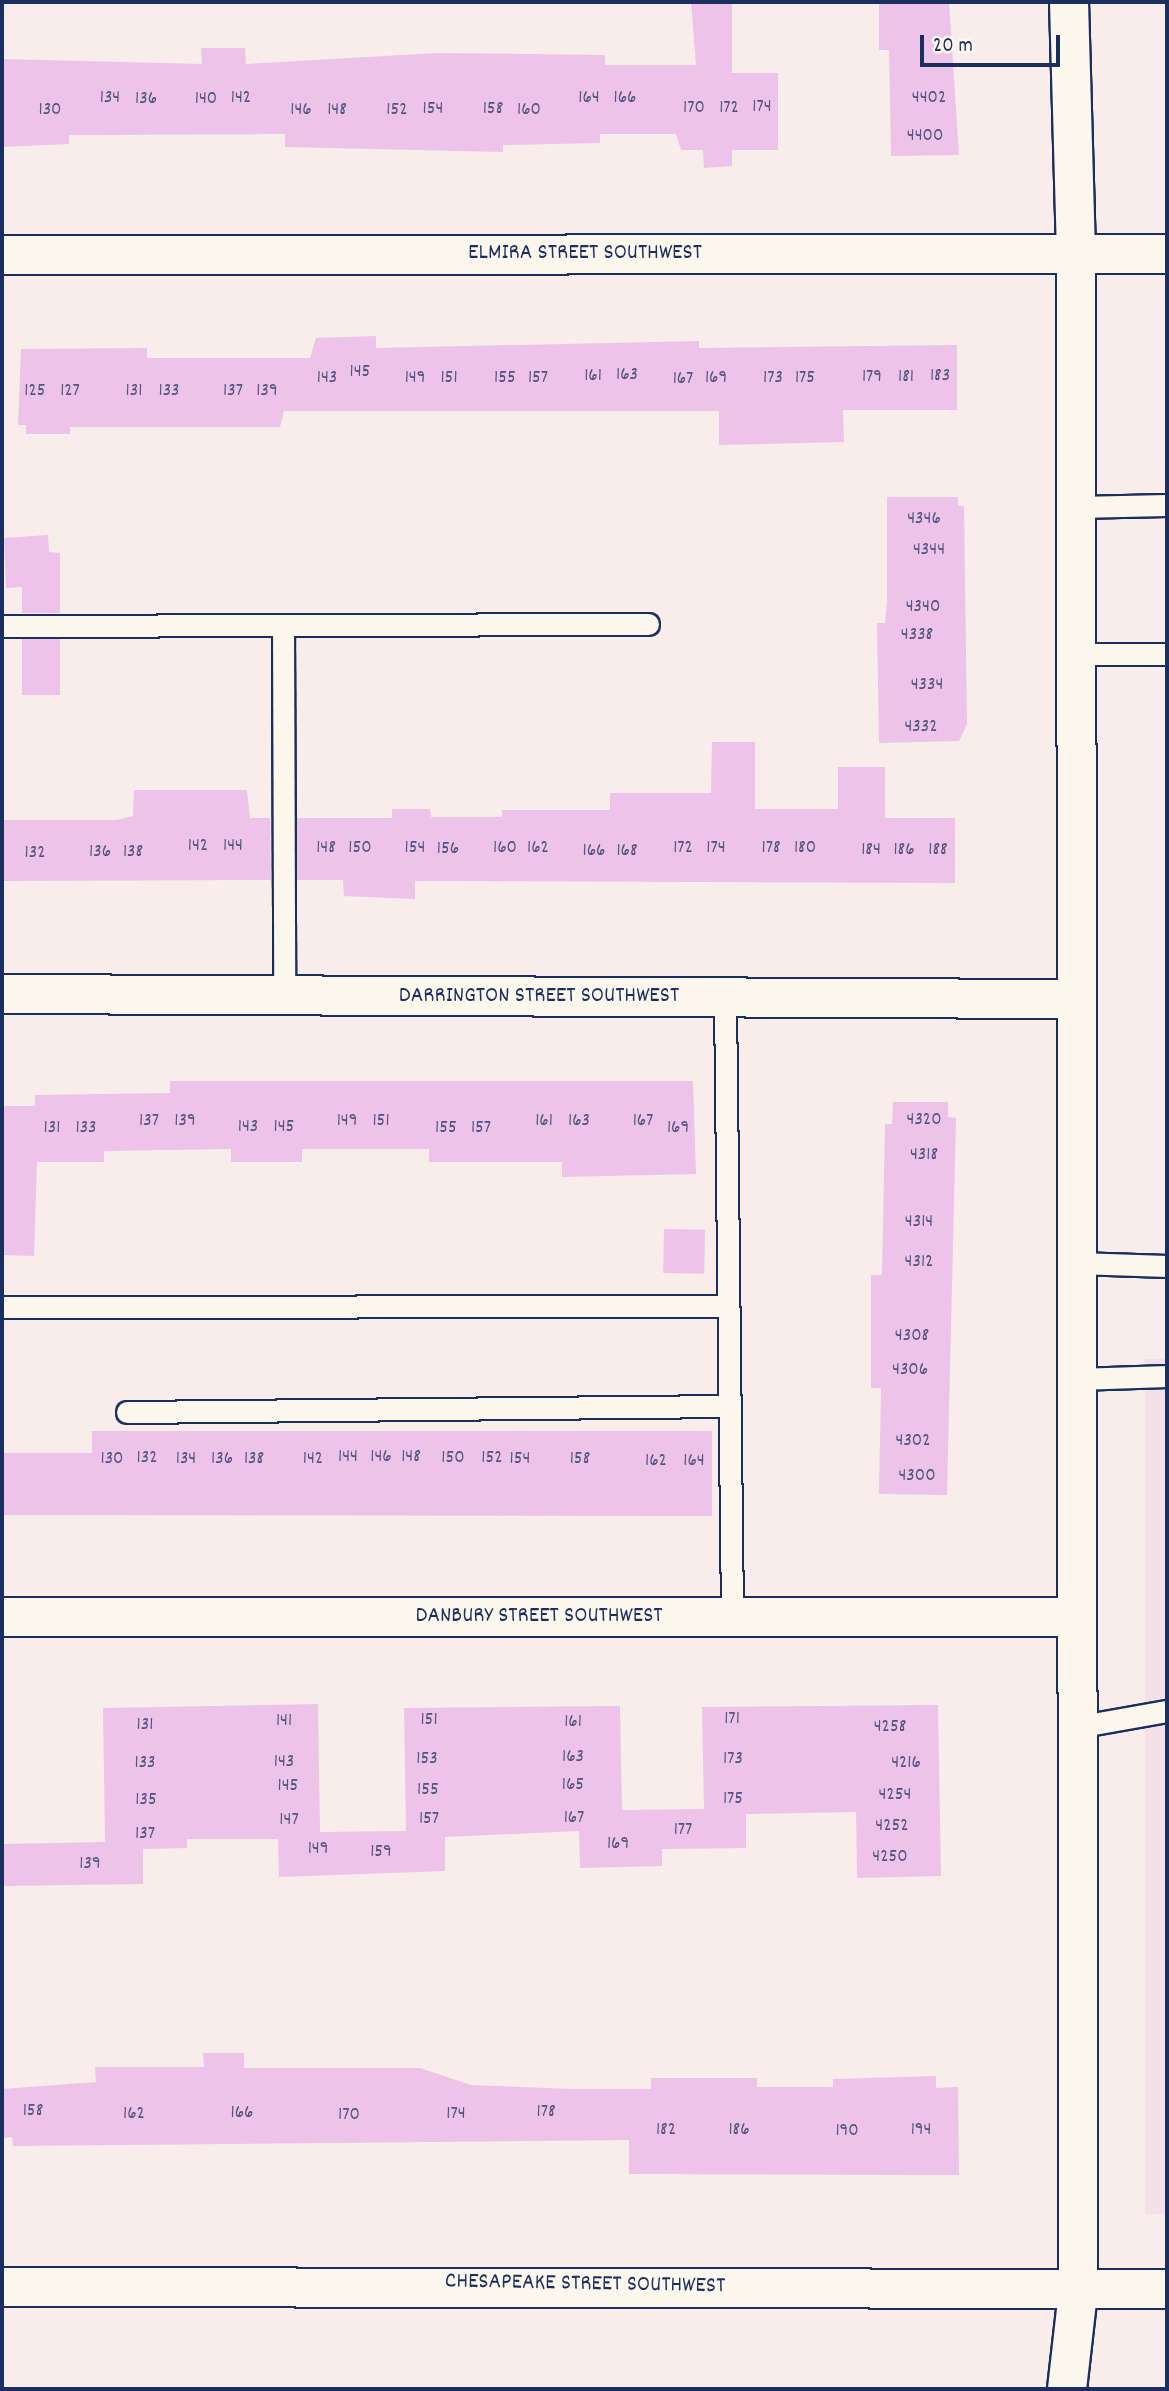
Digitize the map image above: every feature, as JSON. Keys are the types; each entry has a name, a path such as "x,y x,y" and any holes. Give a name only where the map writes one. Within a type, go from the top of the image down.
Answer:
{"street":[{"path":"1067,2389 1078,2293 1076,253 1069,2"},
{"name":"ELMIRA STREET SOUTHWEST","path":"2,255 1167,254"},
{"name":"DARRINGTON STREET SOUTHWEST","path":"2,994 1076,999"},
{"name":"DANBURY STREET SOUTHWEST","path":"2,1617 1076,1617"},
{"name":"CHESAPEAKE STREET SOUTHWEST","path":"2,2287 422,2283 1078,2293 1167,2289"}],"lane":[{"path":"1076,507 1167,505"},
{"path":"2,626 648,624"},
{"path":"283,625 284,995"},
{"path":"1076,654 1167,654"},
{"path":"725,998 732,1617"},
{"path":"1077,1264 1167,1266"},
{"path":"2,1307 728,1306"},
{"path":"1077,1379 1167,1376"},
{"path":"127,1412 730,1406"},
{"path":"1076,1727 1167,1712"}],"shaded area":[{"path":"1145,1359 1167,1359 1167,2214 1145,2214"}],"building":[{"path":"691,2 732,2 732,73 778,73 778,150 732,150 732,166 704,168 703,150 681,150 676,134 600,134 600,143 503,145 503,152 285,147 285,134 69,135 69,144 2,147 2,59 202,64 201,48 245,48 246,64 437,53 605,55 605,65 696,65"},
{"path":"879,2 949,2 959,155 891,156 889,50 879,50"},
{"path":"376,336 376,348 699,341 699,348 957,345 957,410 843,410 844,442 719,445 719,411 284,411 280,427 70,427 70,434 26,434 26,425 18,425 21,349 147,348 147,358 310,358 316,338"},
{"path":"887,497 958,497 958,506 964,506 967,724 959,741 879,743 877,623 885,623 887,601"},
{"path":"48,535 49,552 60,553 60,613 22,613 22,587 6,588 4,538"},
{"path":"22,639 60,639 60,695 22,695"},
{"path":"712,742 755,742 755,809 838,809 838,767 885,767 885,818 955,818 955,883 415,881 415,899 344,896 343,880 297,880 297,818 392,818 392,809 430,809 431,817 502,817 502,810 610,810 610,793 711,793"},
{"path":"134,790 247,790 250,818 270,818 271,880 2,881 2,820 116,820 133,816"},
{"path":"170,1081 693,1081 696,1174 562,1177 562,1162 429,1162 429,1149 302,1149 302,1162 231,1162 231,1149 104,1151 104,1162 37,1162 34,1256 2,1255 2,1106 35,1106 35,1095 170,1093"},
{"path":"893,1102 948,1102 948,1117 956,1118 947,1495 879,1494 881,1388 871,1388 871,1275 882,1275 885,1124 892,1124"},
{"path":"664,1229 705,1230 704,1274 663,1273"},
{"path":"92,1431 712,1431 712,1516 2,1515 2,1453 92,1453"},
{"path":"318,1704 320,1832 406,1831 404,1708 620,1706 622,1810 704,1809 702,1707 938,1705 941,1876 857,1878 856,1812 746,1814 746,1848 662,1849 662,1866 580,1868 579,1831 445,1837 445,1871 279,1877 278,1839 187,1839 187,1848 143,1849 143,1884 2,1886 2,1844 105,1842 103,1708"},
{"path":"203,2053 244,2053 244,2068 420,2068 471,2085 571,2089 651,2089 651,2078 757,2078 757,2087 833,2087 833,2079 936,2076 936,2088 958,2087 959,2175 629,2174 629,2140 13,2146 12,2137 2,2138 2,2089 96,2082 95,2067 204,2067"}]}
